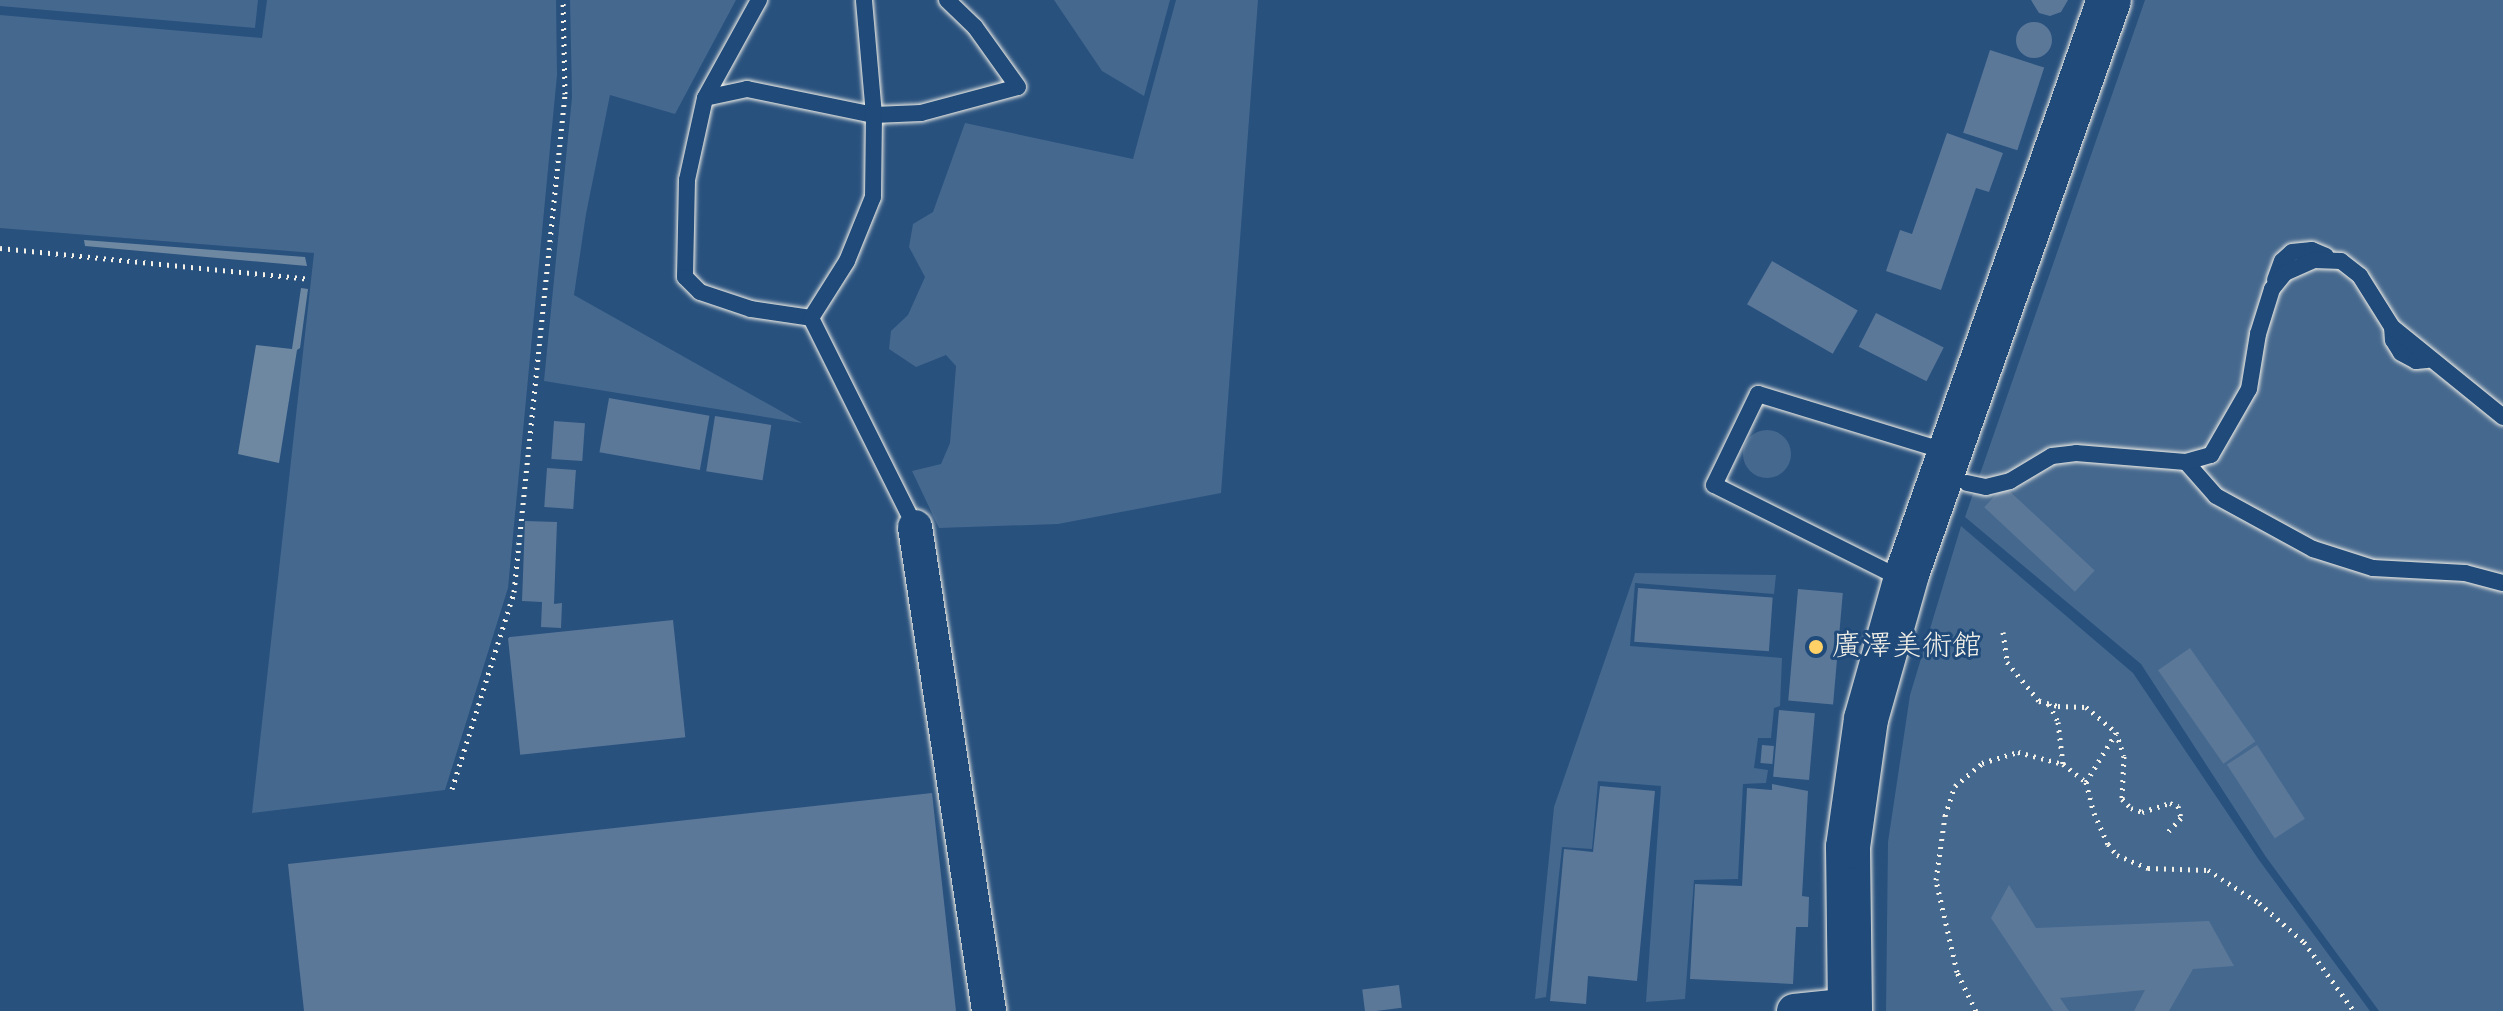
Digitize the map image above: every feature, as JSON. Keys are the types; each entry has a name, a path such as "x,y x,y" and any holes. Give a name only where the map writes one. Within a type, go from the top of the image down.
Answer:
{"street":[{"path":"1794,1011 1850,1008 1848,847 1866,719 1905,581 1958,468 2109,0"},
{"path":"915,527 989,1011"}],"lane":[{"path":"759,0 705,98 687,180 685,277 700,292 751,309 811,318"},
{"path":"811,318 847,261 873,197 874,115 864,0"},
{"path":"705,98 747,89 874,115 921,113 1018,87 975,27 947,0"},
{"path":"1905,581 1714,485 1758,394 1958,468 1986,487 2010,481 2052,456 2076,453 2186,462 2211,455 2249,389 2258,334 2272,289 2285,273 2314,260 2336,261 2360,276 2392,327 2503,417"},
{"path":"811,318 915,527"},
{"path":"2186,462 2216,496 2313,549 2373,568 2465,573 2503,583"}],"path":[{"path":"452,789 514,592 565,94 563,0"},
{"path":"0,248 308,279"},
{"path":"2003,632 2007,662 2039,701 2086,707 2106,720 2116,732 2124,756 2122,799 2131,808 2142,812 2170,803 2178,806 2181,818 2168,832"},
{"path":"2048,703 2058,722 2063,764"},
{"path":"2086,782 2116,732"},
{"path":"1976,1011 1957,972 1936,880 1945,816 1955,786 1982,763 2018,752 2063,764 2086,782 2094,813 2108,844 2117,855 2148,868 2208,870 2259,903 2304,942 2354,1011"}],"shaded area":[{"path":"0,0 258,0 255,28 0,6"},
{"path":"267,0 556,0 557,75 508,588 445,790 252,813 314,253 0,228 0,15 262,38"},
{"path":"570,0 736,0 675,114 610,95 586,214 574,295 802,423 544,381 572,97"},
{"path":"1054,0 1170,0 1144,96 1102,71"},
{"path":"1176,0 1258,0 1221,493 1058,524 939,528 912,471 941,464 950,443 956,366 946,355 916,367 889,349 891,331 908,315 925,277 909,247 913,224 933,212 965,123 1133,159"},
{"path":"2145,0 2503,0 2503,1011 2379,1011 2266,857 2141,664 1965,517"},
{"path":"84,240 305,257 307,266 85,246"},
{"path":"301,288 308,289 279,463 238,454 256,345 292,349"},
{"path":"1767,430 1784,437 1791,454 1784,471 1767,478 1750,471 1743,454 1750,437"},
{"path":"1961,526 2133,673 2259,860 2370,1011 1886,1011 1888,842 1910,695"},
{"path":"1635,573 1776,575 1774,594 1635,583 1630,646 1782,658 1780,706 1774,708 1771,738 1758,738 1754,768 1768,770 1766,783 1743,784 1738,879 1694,880 1685,999 1646,1002 1661,786 1598,781 1592,849 1562,847 1546,997 1535,999 1554,807"}],"building":[{"path":"2031,0 2068,0 2061,12 2050,16 2039,13"},
{"path":"2034,22 2047,27 2052,40 2047,53 2034,58 2021,53 2016,40 2021,27"},
{"path":"1990,50 2044,68 2017,150 1963,133"},
{"path":"1947,133 2003,153 1989,192 1976,188 1941,290 1886,271 1900,230 1912,234"},
{"path":"1772,261 1858,310 1833,354 1747,304"},
{"path":"1876,313 1944,348 1926,381 1859,347"},
{"path":"609,398 709,416 700,470 599,452"},
{"path":"715,416 771,425 763,480 706,471"},
{"path":"554,421 585,423 582,461 551,459"},
{"path":"547,468 576,470 573,509 544,507"},
{"path":"2004,486 2095,571 2075,592 1984,507"},
{"path":"525,521 557,522 554,604 562,603 561,628 541,627 542,602 522,601"},
{"path":"1638,588 1773,597 1769,651 1634,642"},
{"name":"廣澤美術館","path":"1798,589 1843,593 1833,704 1788,701"},
{"path":"673,620 685,737 520,755 508,637"},
{"path":"2190,648 2255,741 2223,764 2158,670"},
{"path":"1779,710 1815,713 1809,780 1773,777"},
{"path":"1762,745 1774,746 1772,764 1760,763"},
{"path":"2257,745 2305,819 2275,838 2227,765"},
{"path":"1772,784 1808,791 1802,896 1809,897 1808,927 1796,927 1793,984 1690,979 1695,884 1742,886 1747,788 1772,790"},
{"path":"1600,786 1655,791 1637,981 1588,976 1586,1004 1550,1001 1564,849 1593,852"},
{"path":"932,793 956,1011 304,1011 288,864"},
{"path":"2009,885 2036,928 2209,921 2234,966 2193,969 2169,1011 2134,1011 2145,990 2060,998 2069,1011 2053,1011 1991,918"},
{"path":"1399,985 1402,1008 1365,1011 1362,990"}],"place":[{"name":"廣澤美術館","path":"1816,647"}]}
